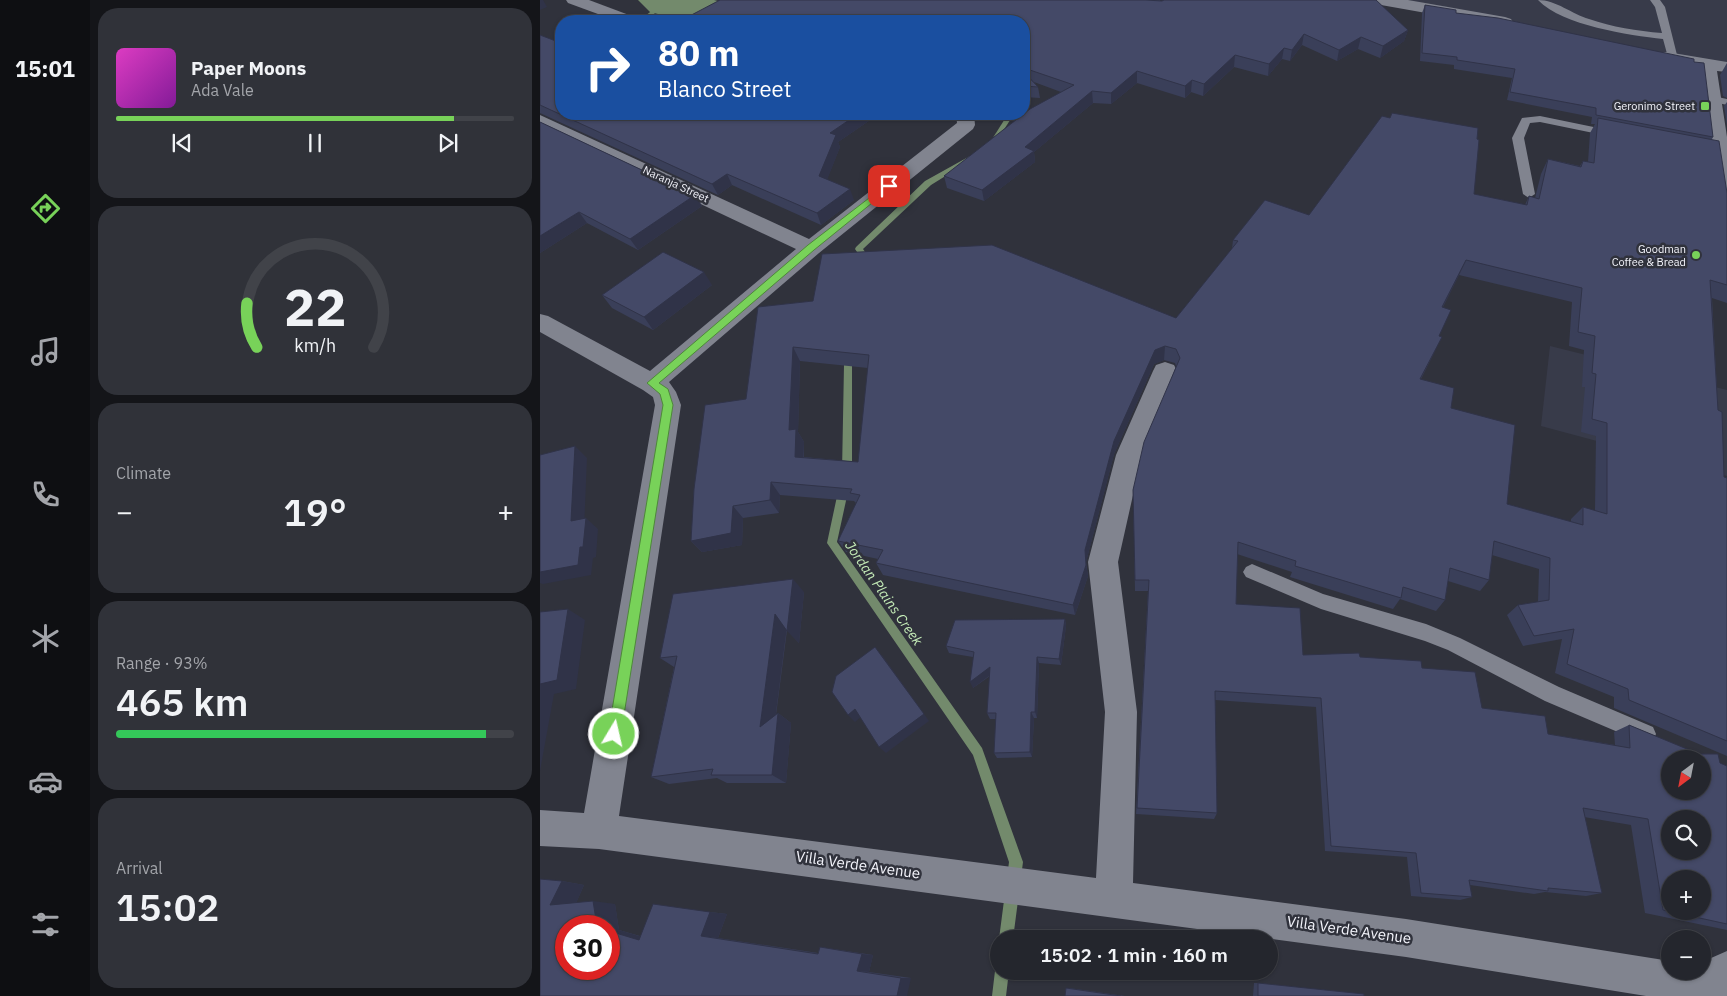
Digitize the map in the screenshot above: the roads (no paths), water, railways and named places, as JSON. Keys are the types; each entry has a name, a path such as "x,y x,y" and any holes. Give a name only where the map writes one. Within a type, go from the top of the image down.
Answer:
{"street":[{"path":"574,0 615,15"},
{"path":"1381,0 1459,12 1521,25"},
{"path":"1654,54 1718,66 1720,100 1714,152 1727,206"},
{"path":"652,383 965,120"},
{"name":"Naranja Street","path":"540,121 811,248"},
{"path":"540,322 652,383 664,392 668,405 599,831"},
{"path":"1114,899 1121,712 1103,562 1129,455 1165,371"},
{"name":"Villa Verde Avenue","path":"540,828 599,831 1114,899 1406,938 1713,984"}],"lane":[{"path":"1543,0 1564,13 1584,20 1667,37"},
{"path":"1655,0 1660,7 1673,59"},
{"path":"1529,194 1518,138 1526,120 1540,119 1628,136"},
{"path":"1252,572 1321,601 1426,633 1454,644 1552,694 1664,742"}],"waterway":[{"path":"655,0 662,5 718,11 732,15"},
{"path":"649,15 662,5"},
{"name":"Jordan Plains Creek","path":"992,144 1007,120"},
{"name":"Jordan Plains Creek","path":"869,263 859,249 928,183 972,157"},
{"name":"Jordan Plains Creek","path":"847,472 848,365 854,353"},
{"name":"Jordan Plains Creek","path":"844,487 832,543 978,752 1016,862 1007,930"},
{"name":"Jordan Plains Creek","path":"999,996 1001,980"}],"place":[{"name":"Geronimo Street","path":"1705,106"},
{"name":"Goodman Coffee & Bread","path":"1696,255"}]}
